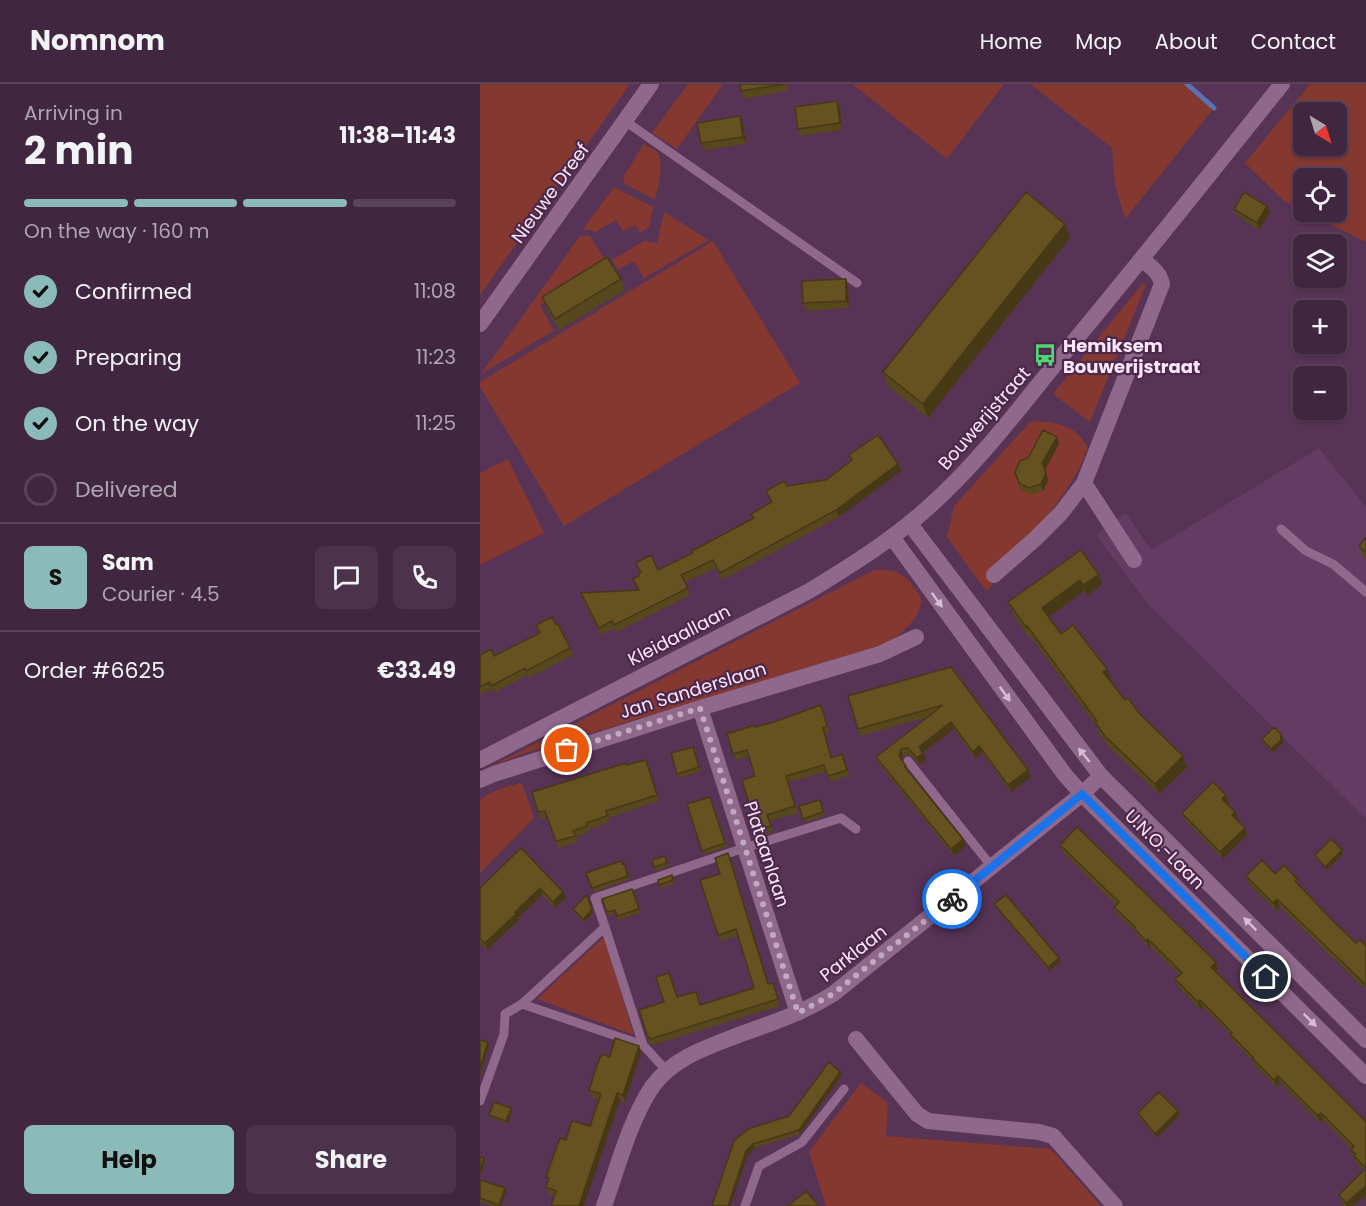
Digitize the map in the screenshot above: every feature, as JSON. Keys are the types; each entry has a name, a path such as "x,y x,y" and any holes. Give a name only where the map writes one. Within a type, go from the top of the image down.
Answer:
{"street":[{"name":"Nieuwe Dreef","path":"480,324 651,84"},
{"name":"Bouwerijstraat","path":"892,537 944,493 985,448 1142,259 1282,84"},
{"path":"994,575 1035,539 1084,483 1162,284 1155,270 1142,259"},
{"path":"1084,483 1134,560"},
{"name":"U.N.O.-Laan","path":"910,524 1101,776 1366,1040"},
{"name":"U.N.O.-Laan","path":"892,537 1065,775 1366,1076"},
{"name":"Kleidaallaan","path":"480,760 809,591 892,537"},
{"path":"959,630 979,615"},
{"name":"Jan Sanderslaan","path":"480,780 700,708 880,654 916,637"},
{"name":"Plataanlaan","path":"700,708 798,1013"},
{"name":"Parklaan","path":"604,1206 636,1119 653,1087 666,1070 700,1050 798,1013 833,994 1082,794 1101,776"},
{"path":"856,1039 917,1114 928,1120 1039,1132 1053,1136 1115,1206"}],"lane":[{"path":"625,121 857,283"},
{"path":"1281,529 1306,551 1333,564 1366,592"},
{"path":"908,761 992,867"},
{"path":"666,1070 643,1045 595,898 841,818 856,829"},
{"path":"480,1101 504,1034 506,1014 522,1004 605,927"},
{"path":"522,1004 643,1045"},
{"path":"746,1206 759,1166 802,1142 844,1089"}],"shaded area":[{"path":"480,84 630,84 480,295"},
{"path":"688,84 723,84 677,149 652,133"},
{"path":"852,84 1004,84 947,159"},
{"path":"1030,84 1187,84 1214,108 1125,219 1115,185 1112,148"},
{"path":"1310,84 1366,84 1366,242 1325,222 1347,222 1347,168 1293,168 1293,206 1284,201 1245,163 1293,105 1293,156 1347,156 1347,102 1295,102"},
{"path":"644,144 659,153 661,171 655,200 625,184 623,177"},
{"path":"614,187 653,207 649,227 640,233 635,225 623,231 616,220 594,233 592,230 582,230"},
{"path":"664,212 709,240 644,278 634,261 618,270 612,260 644,241 657,243"},
{"path":"580,236 590,236 609,266 540,305 554,331 481,374"},
{"path":"713,241 800,383 564,526 480,387 480,382"},
{"path":"1142,284 1145,284 1145,287 1090,422 1053,394"},
{"path":"1030,422 1053,423 1073,430 1088,448 1069,486 1057,503 988,578 993,585 986,591 947,537 954,506"},
{"path":"1319,448 1366,507 1366,819 1148,604 1096,535 1126,513 1151,550"},
{"path":"508,459 544,533 480,565 480,473"},
{"path":"874,570 899,573 912,585 922,601 912,621 888,643 519,755 480,772"},
{"path":"522,783 534,818 480,873 480,800 500,789"},
{"path":"604,937 634,1035 537,999"},
{"path":"861,1083 888,1103 886,1136 1051,1149 1101,1206 826,1206 809,1152"}],"building":[{"path":"740,84 785,84 741,91"},
{"path":"837,101 840,123 798,129 795,107"},
{"path":"740,116 743,137 701,143 697,123"},
{"path":"1026,192 1065,224 923,404 883,372"},
{"path":"1244,192 1267,206 1257,223 1234,209"},
{"path":"607,257 621,279 555,319 542,297"},
{"path":"846,279 846,301 803,303 802,281"},
{"path":"1043,430 1057,437 1042,463 1046,473 1041,484 1029,488 1019,483 1015,472 1020,461 1028,458"},
{"path":"878,435 898,464 836,510 720,573 713,560 681,575 688,588 614,625 612,621 599,628 581,593 639,590 633,579 641,572 636,563 651,555 658,570 693,553 692,551 754,518 751,514 772,502 766,491 784,481 787,486 826,480 852,460 849,455"},
{"path":"1366,537 1366,552 1359,546"},
{"path":"1081,550 1099,575 1083,585 1080,580 1042,608 1061,634 1073,625 1107,669 1103,672 1125,700 1128,698 1139,713 1183,756 1155,784 1105,736 1095,722 1097,721 1008,602"},
{"path":"552,617 570,648 526,671 525,668 491,686 489,682 480,687 480,655 491,649 494,656 540,633 536,625"},
{"path":"951,667 1028,770 1008,785 979,746 973,752 951,722 919,747 923,753 917,758 908,748 901,749 899,756 905,767 963,839 951,849 876,757 943,705 858,729 848,696"},
{"path":"821,705 827,726 823,728 831,758 842,754 847,770 828,776 824,765 786,776 795,806 767,815 771,826 757,830 742,780 755,776 747,750 733,754 727,734 774,722"},
{"path":"1274,727 1281,734 1281,740 1271,749 1262,739"},
{"path":"693,747 699,767 677,774 671,753"},
{"path":"646,760 657,795 606,811 607,816 586,823 587,826 573,831 576,836 556,841 545,811 538,812 532,792 626,763 626,765"},
{"path":"1213,782 1226,795 1222,799 1235,812 1232,815 1245,828 1220,852 1182,813"},
{"path":"710,797 725,843 702,851 687,804"},
{"path":"820,800 823,812 803,819 799,806"},
{"path":"1077,827 1216,962 1211,967 1366,1122 1366,1168 1354,1156 1356,1154 1351,1150 1354,1146 1321,1113 1318,1116 1278,1076 1274,1080 1230,1034 1232,1033 1221,1021 1175,979 1182,973 1148,939 1146,941 1114,907 1119,902 1060,845"},
{"path":"1331,839 1342,850 1325,867 1315,855"},
{"path":"521,848 563,892 553,902 540,888 485,943 480,938 480,888"},
{"path":"728,853 768,984 773,983 778,999 650,1039 639,1010 664,1002 656,977 669,973 677,997 696,992 700,1005 754,988 736,929 718,935 700,880 720,874 715,858"},
{"path":"665,856 667,863 654,867 652,860"},
{"path":"1262,860 1275,874 1284,865 1297,879 1295,881 1330,918 1356,943 1360,940 1366,946 1366,985 1277,899 1273,903 1246,876"},
{"path":"621,861 622,864 624,863 628,876 592,888 586,873"},
{"path":"672,875 673,880 659,885 658,880"},
{"path":"632,889 639,909 617,916 615,910 607,912 602,899"},
{"path":"587,895 592,910 583,919 573,909"},
{"path":"1006,895 1059,958 1048,967 994,904"},
{"path":"615,1038 639,1046 623,1095 617,1093 579,1206 551,1206 556,1191 546,1187 549,1178 546,1177 560,1138 566,1140 572,1121 590,1126 601,1094 589,1090 602,1054 610,1057"},
{"path":"480,1040 488,1042 480,1068"},
{"path":"829,1062 840,1072 799,1130 753,1144 746,1151 728,1206 712,1206 734,1141 748,1129 789,1116"},
{"path":"1159,1092 1178,1111 1155,1134 1138,1113"},
{"path":"494,1102 511,1108 506,1121 489,1115"},
{"path":"480,1157 484,1158 480,1169"},
{"path":"1366,1168 1366,1186 1346,1203 1339,1195"},
{"path":"480,1180 505,1188 499,1205 480,1198"},
{"path":"806,1191 819,1206 788,1206"}],"waterway":[{"path":"1187,84 1214,108"}],"way so far":[{"path":"567,750 700,708 798,1013 833,994 952,899"}],"place":[{"name":"Hemiksem Bouwerijstraat","path":"1045,355"}],"route":[{"path":"952,899 1082,794 1266,977"}]}
